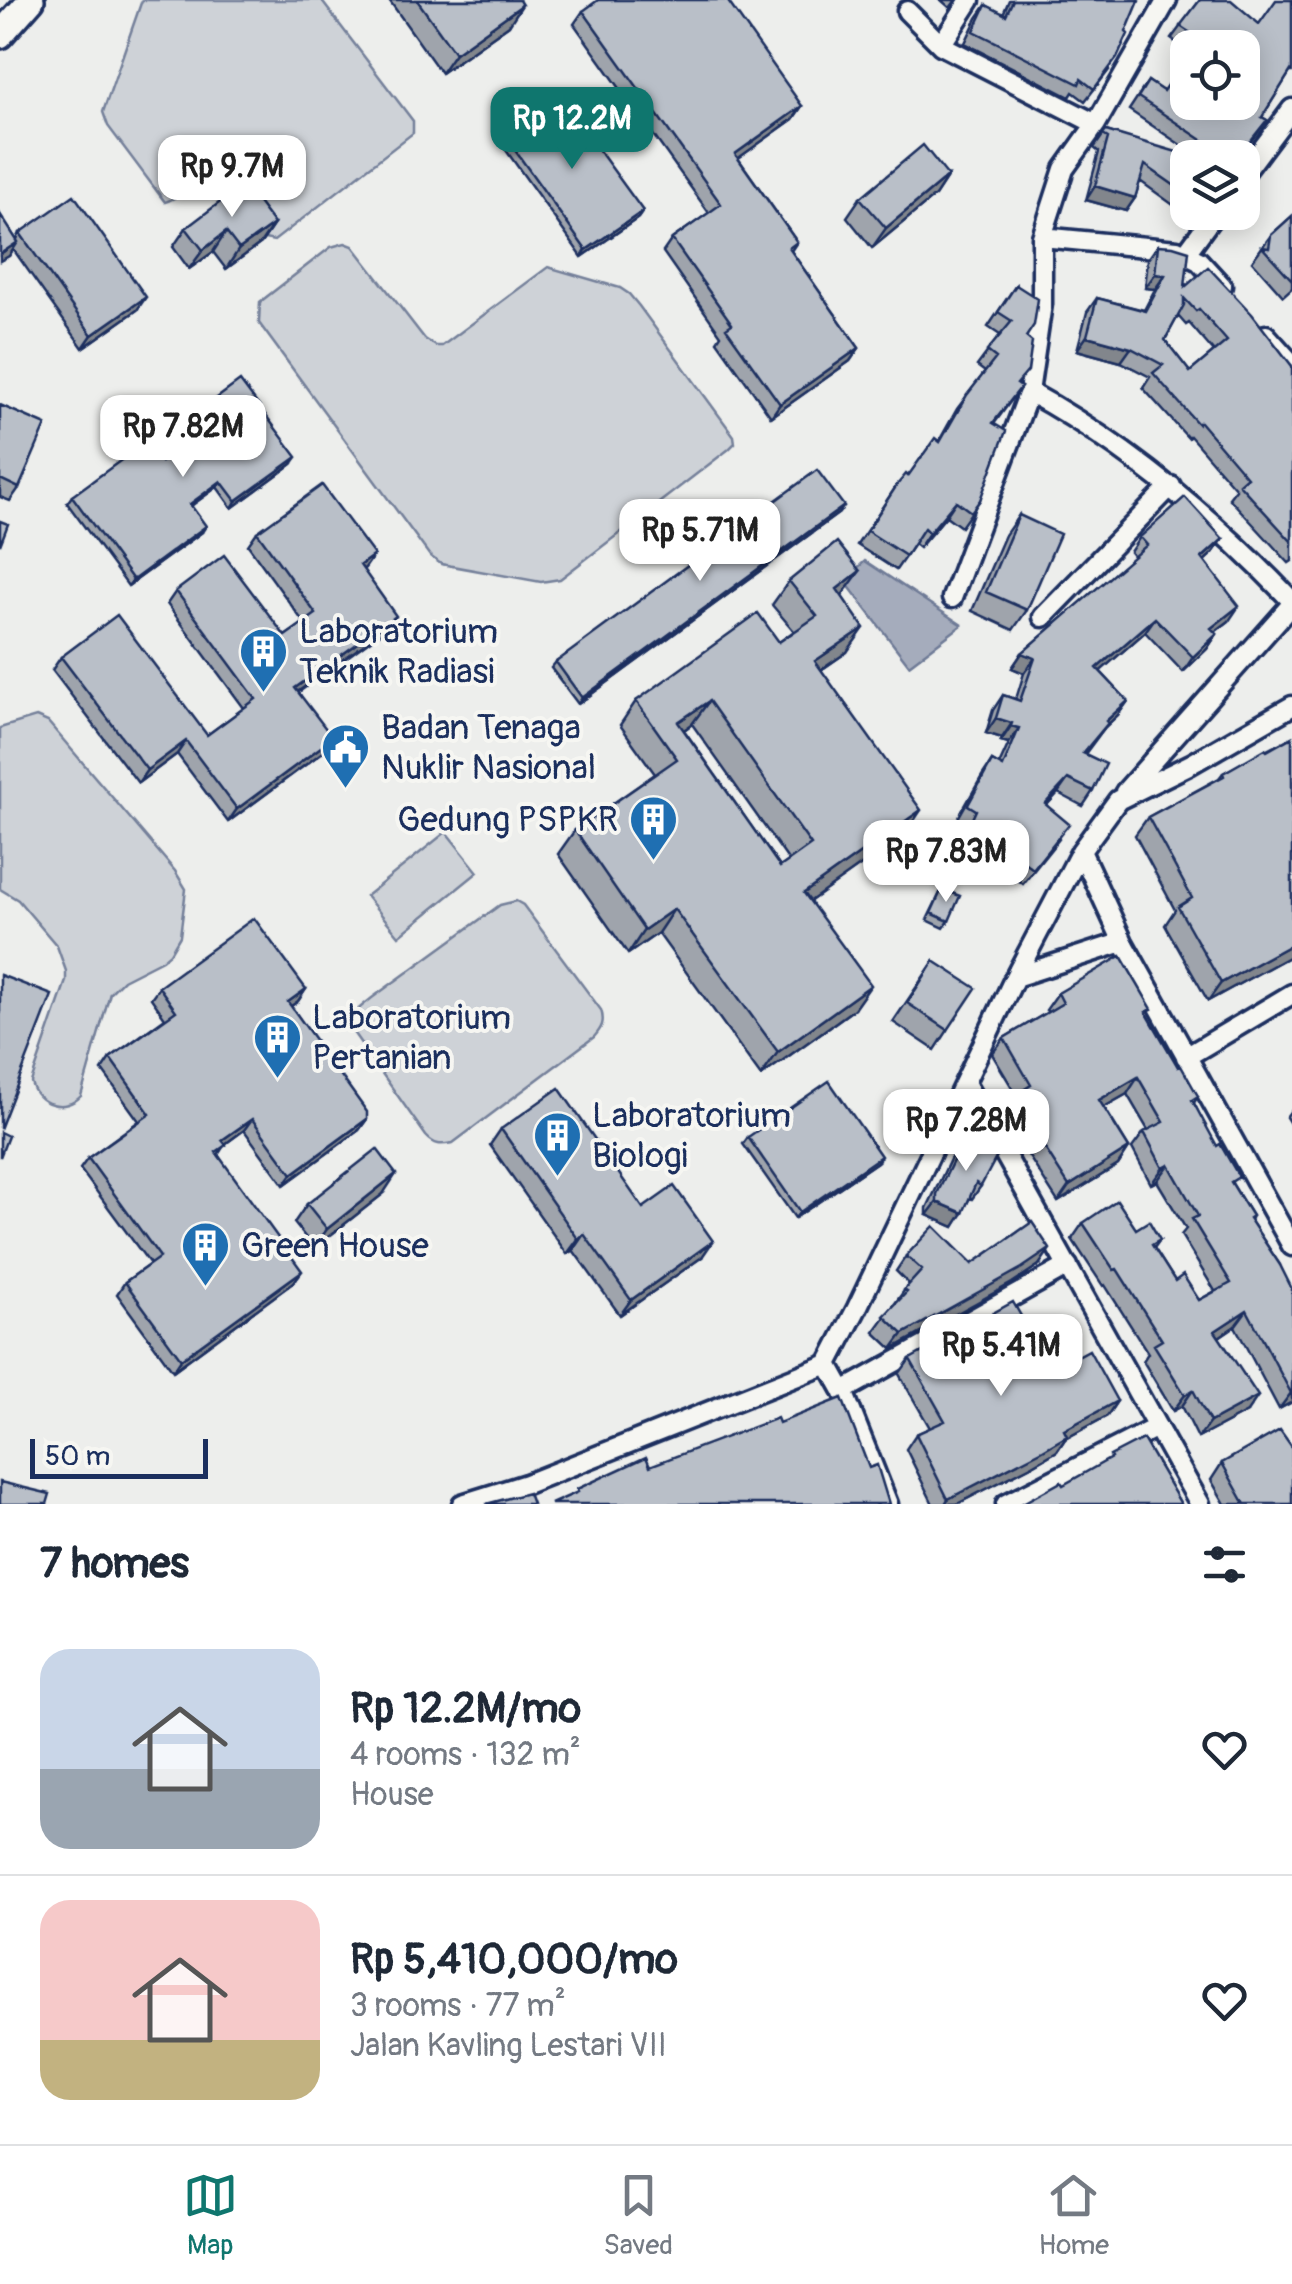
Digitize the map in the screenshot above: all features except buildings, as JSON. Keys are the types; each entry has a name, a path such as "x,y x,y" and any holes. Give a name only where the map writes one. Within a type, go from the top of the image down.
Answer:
{"main road":[{"path":"0,35 31,0"}],"street":[{"path":"941,45 970,0"},
{"path":"952,598 1029,392 1042,304 1042,237 1064,169 1096,124 1168,0"},
{"path":"907,11 941,45 1096,124"},
{"path":"1260,153 1290,115"},
{"path":"1186,253 1203,230"},
{"path":"1042,237 1186,253 1239,306"},
{"path":"1252,320 1292,364"},
{"path":"462,1504 526,1484 828,1364 1015,977 1081,851 1118,800 1292,602 1171,486 1099,434 1029,392"},
{"path":"1043,617 1171,486"},
{"path":"1118,800 1191,764 1292,706"},
{"path":"1081,851 1123,942 1292,1246"},
{"path":"1015,977 1123,942"},
{"path":"1186,1058 1292,994"},
{"path":"965,1082 1200,1504"},
{"path":"842,1391 1068,1266"},
{"path":"828,1364 888,1504"},
{"path":"1006,1504 1157,1426"}],"shaded area":[{"path":"142,0 321,0 413,121 413,133 274,241 260,238 212,176 165,202 108,126 103,112"},
{"path":"345,243 353,246 425,339 436,346 442,346 548,267 620,288 639,306 734,436 735,443 560,579 541,582 441,564 430,556 259,323 260,302 331,247"},
{"path":"36,717 48,722 186,889 180,936 162,960 123,980 110,993 81,1096 59,1105 45,1101 31,1082 66,981 66,971 57,946 18,900 0,889 0,728"},
{"path":"446,832 478,872 399,936 366,896"},
{"path":"516,901 523,905 601,1010 602,1025 594,1037 453,1143 435,1143 426,1136 350,1028 352,1019 372,998 500,905"}],"water":[{"path":"865,561 962,625 909,665 844,580"}],"place":[{"name":"Laboratorium Teknik Radiasi","path":"264,694"},
{"name":"Badan Tenaga Nuklir Nasional","path":"346,790"},
{"name":"Gedung PSPKR","path":"653,862"},
{"name":"Laboratorium Pertanian","path":"277,1080"},
{"name":"Laboratorium Biologi","path":"557,1178"},
{"name":"Green House","path":"206,1288"}]}
